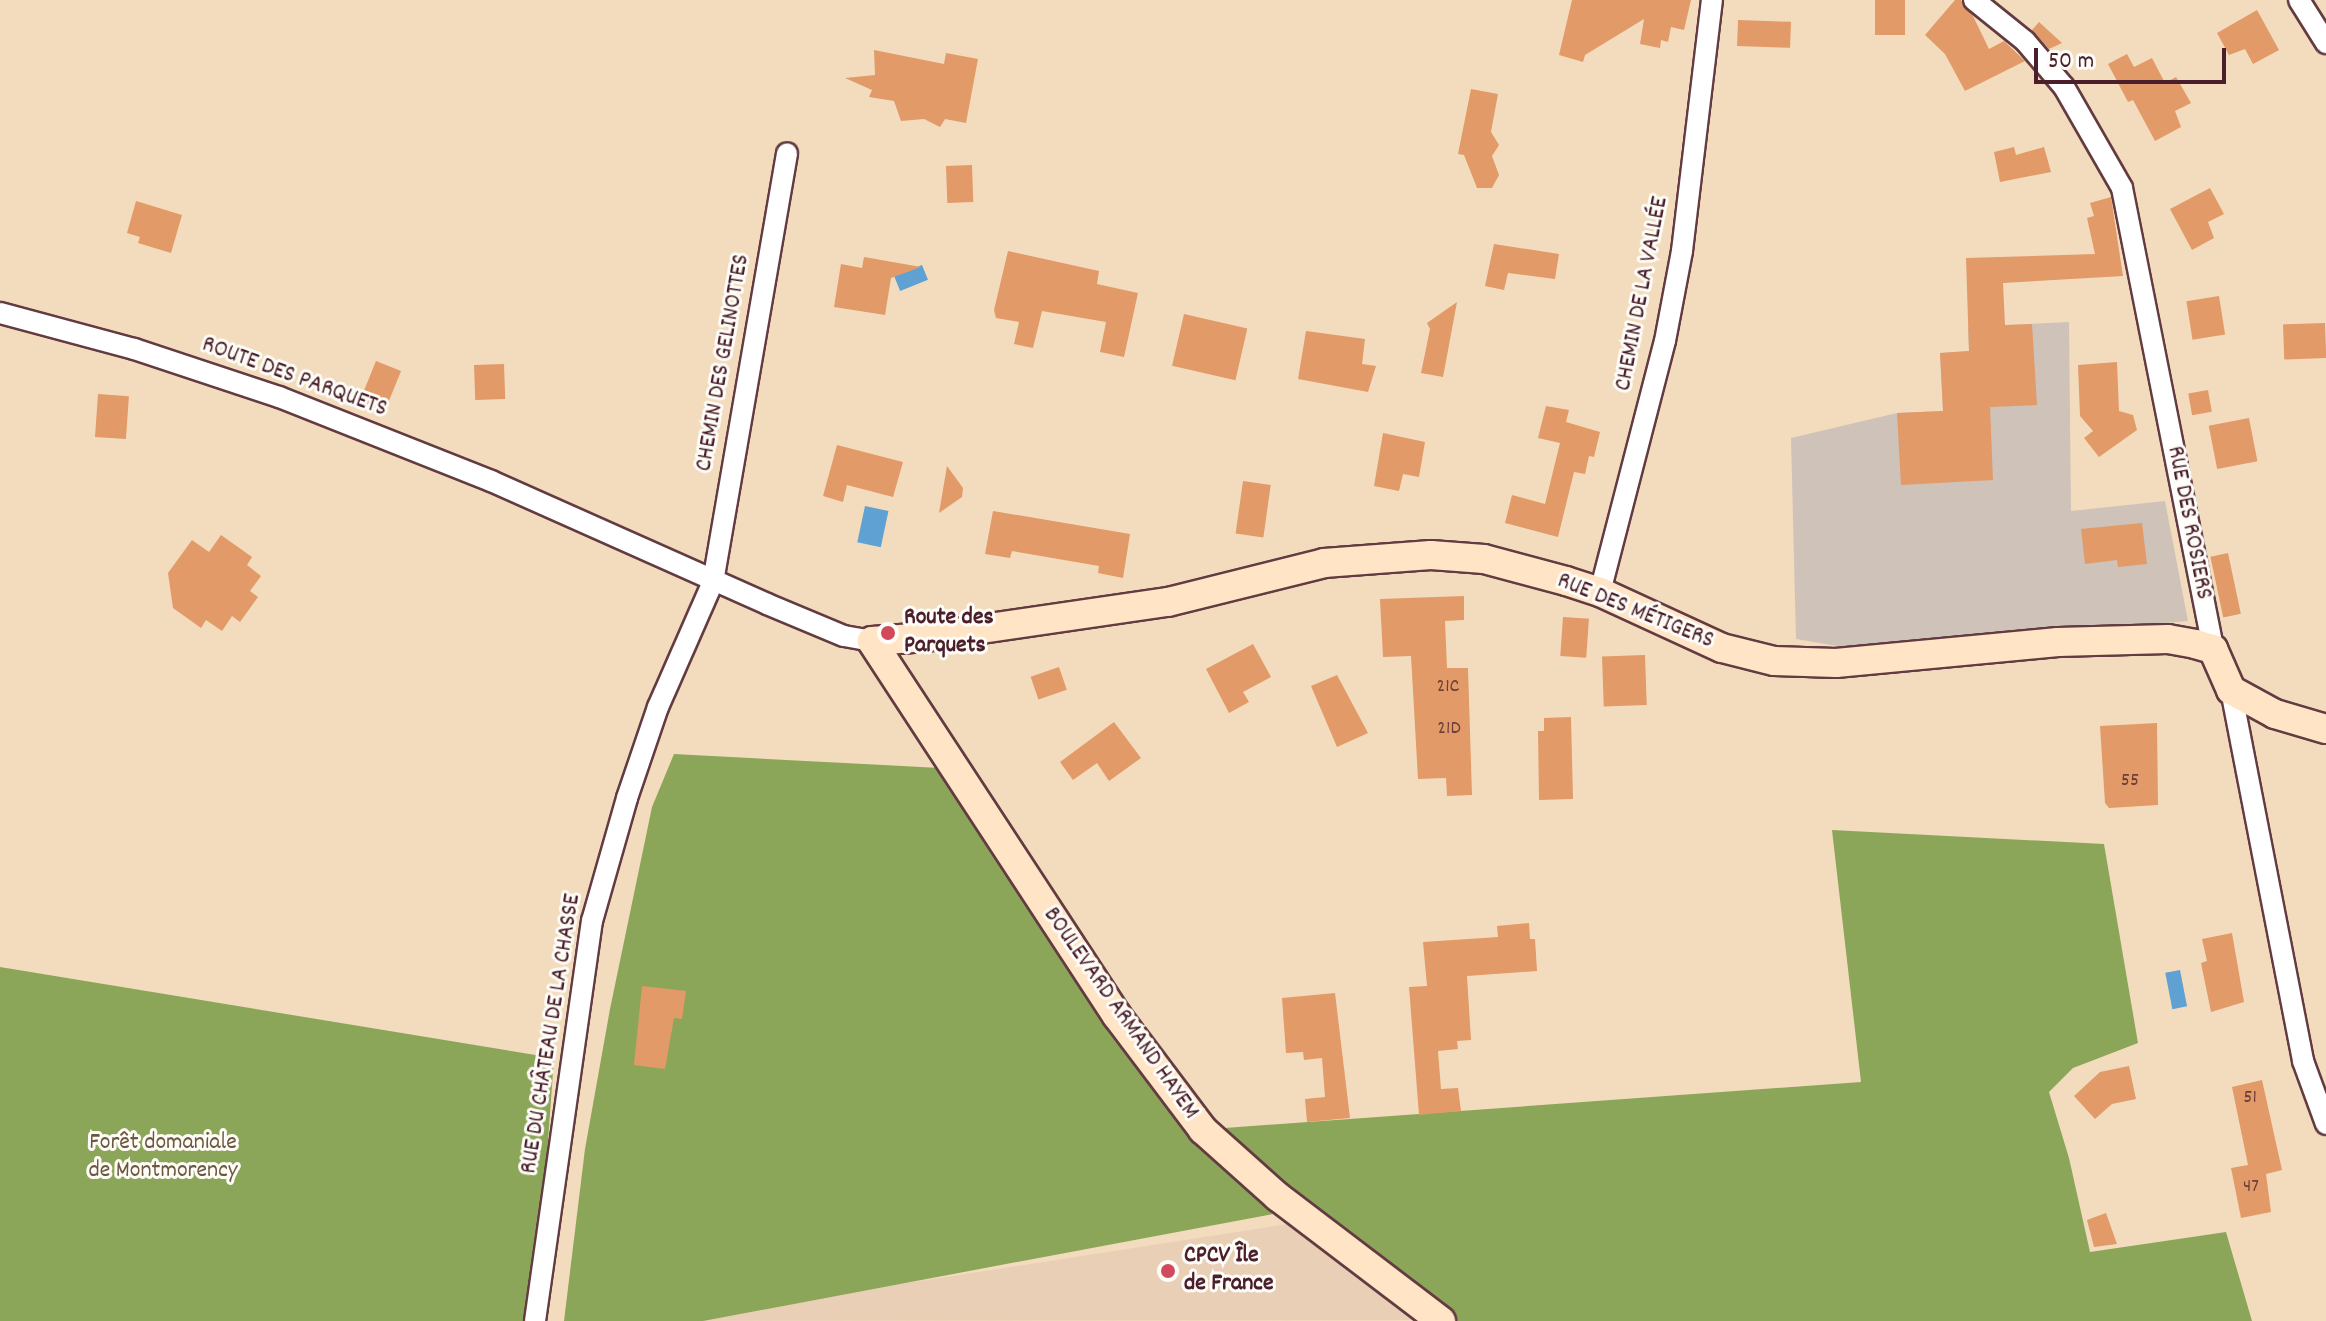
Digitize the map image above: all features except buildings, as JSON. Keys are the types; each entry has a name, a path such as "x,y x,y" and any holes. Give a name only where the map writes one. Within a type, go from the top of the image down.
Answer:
{"main road":[{"name":"RUE DES MÉTIGERS","path":"872,641 927,637 1168,602 1324,563 1431,555 1484,559 1600,592 1722,648 1774,661 1836,663 2058,642 2168,639 2213,649"},
{"name":"BOULEVARD ARMAND HAYEM","path":"872,641 1117,1016 1203,1130 1278,1197 1441,1321"},
{"name":"RUE DES ROSIERS","path":"2213,649 2231,690"},
{"path":"2231,690 2275,714 2326,729"}],"street":[{"name":"CHEMIN DE LA VALLÉE","path":"1600,592 1665,341 1677,281 1712,0"},
{"name":"RUE DES ROSIERS","path":"1974,0 2025,41 2064,87 2122,188 2213,649"},
{"path":"2299,0 2326,43"},
{"name":"CHEMIN DES GELINOTTES","path":"713,582 787,153"},
{"name":"ROUTE DES PARQUETS","path":"0,313 134,349 279,397 491,481 713,582 844,636 872,641"},
{"name":"RUE DU CHÂTEAU DE LA CHASSE","path":"535,1321 592,921 627,798 658,707 713,582"},
{"name":"RUE DES ROSIERS","path":"2231,690 2303,1061 2320,1091 2326,1124"}],"shaded area":[{"path":"2069,322 2071,511 2165,501 2188,621 1855,649 1796,639 1791,438 1897,413 1943,411 1940,353 1969,351 1968,327"},
{"name":"CPCV Île de France","path":"1295,1223 1419,1320 661,1321"}],"green space":[{"path":"674,754 940,768 1278,1213 703,1321 564,1321 585,1149 610,1009 652,807"},
{"path":"1832,830 2104,844 2138,1043 2073,1068 2049,1092 2069,1158 2090,1252 2226,1232 2252,1321 1454,1321 1211,1129 1861,1082"},
{"name":"Forêt domaniale de Montmorency","path":"0,967 554,1058 535,1321 0,1321"}],"water":[{"path":"922,265 928,280 900,291 894,276"},
{"path":"865,506 888,511 881,547 857,542"},
{"path":"2180,970 2187,1006 2172,1009 2165,973"}],"place":[{"name":"Route des Parquets","path":"888,633"},
{"name":"CPCV Île de France","path":"1168,1271"}]}
